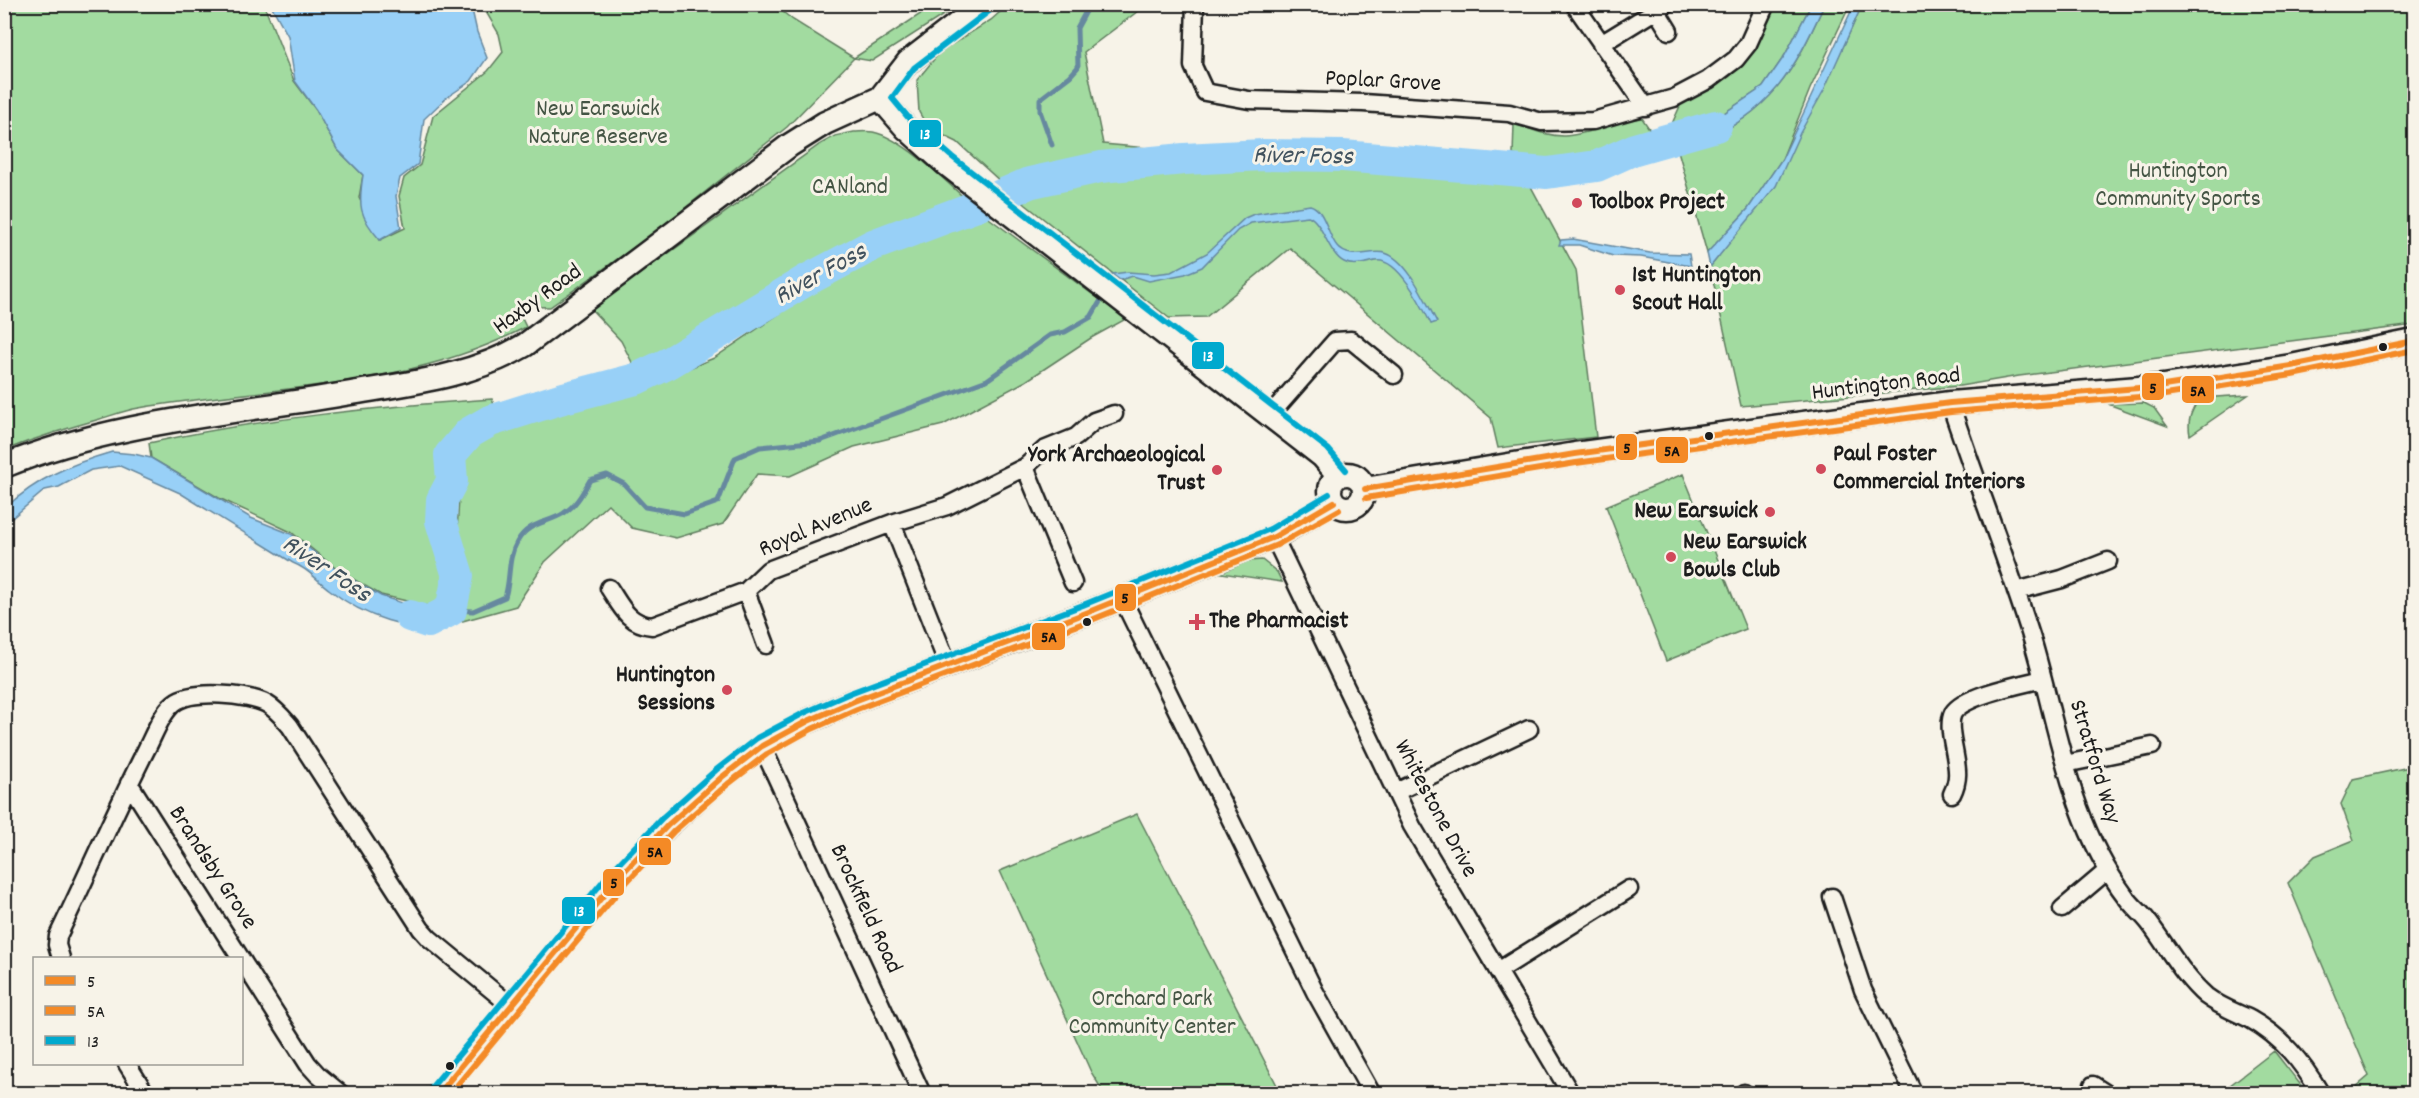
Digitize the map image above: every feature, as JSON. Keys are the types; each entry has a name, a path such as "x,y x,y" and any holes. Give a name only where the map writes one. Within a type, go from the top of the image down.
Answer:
{"street":[{"name":"Haxby Road","path":"4,465 31,455 143,426 421,381 500,360 525,345 790,145 825,123 880,98 908,62 983,4"},
{"name":"Poplar Grove","path":"1196,4 1192,40 1193,66 1205,92 1249,100 1363,103 1509,113 1542,122 1593,121 1646,107"},
{"path":"1574,4 1646,107 1674,98 1708,80 1736,59 1748,44 1766,4"},
{"path":"1601,44 1661,8 1669,31"},
{"path":"880,98 906,128 945,163 1322,456 1339,476"},
{"path":"1270,415 1335,341 1351,340 1394,375"},
{"name":"Huntington Road","path":"1365,489 1566,455 1950,403 2164,386 2291,366 2415,341"},
{"name":"Stratford Way","path":"1950,403 2016,591 2079,810 2108,870 2184,972 2206,996 2257,1024 2287,1045 2321,1094"},
{"name":"Royal Avenue","path":"609,588 629,618 640,625 652,626 746,591 768,570 892,523 947,506 1025,467 1044,450 1076,437 1094,421 1114,414"},
{"path":"1025,467 1073,583"},
{"path":"1345,474 1357,477 1365,489 1362,500 1350,508 1340,507 1334,502 1330,492 1331,486 1339,476 1345,474"},
{"path":"438,1094 616,880 668,825 722,777 762,746 808,721 1274,537 1334,502"},
{"path":"892,523 948,665"},
{"name":"Whitestone Drive","path":"1274,537 1417,835 1571,1094"},
{"path":"2016,591 2062,579 2108,561"},
{"path":"746,591 766,645"},
{"path":"1122,598 1316,992 1372,1094"},
{"path":"1952,794 1959,774 1950,733 1953,714 1964,704 1984,696 2043,679"},
{"path":"62,957 57,945 58,936 129,783 163,717 174,703 199,694 254,699 278,712 290,726 421,929 510,1005"},
{"path":"1396,792 1528,729"},
{"name":"Brockfield Road","path":"762,746 922,1094"},
{"path":"2065,764 2152,746"},
{"name":"Brandsby Grove","path":"129,783 240,957"},
{"path":"2062,909 2108,870"},
{"path":"1498,971 1629,889"},
{"path":"1832,897 1863,990 1914,1094"},
{"name":"Brandsby Grove","path":"243,962 308,1064 341,1094"},
{"path":"128,1065 146,1094"}],"green space":[{"name":"New Earswick Nature Reserve","path":"5,5 264,5 294,81 316,110 337,149 363,175 359,198 380,240 405,228 399,196 404,178 420,165 433,116 488,71 503,52 499,34 482,5 774,5 793,20 854,58 787,127 651,235 550,307 516,306 526,327 480,348 385,375 134,409 52,433 5,450"},
{"path":"934,5 959,5 872,61 854,58"},
{"path":"1008,5 1146,5 1084,52 1103,144 1193,152 1513,155 1514,124 1545,134 1564,136 1642,118 1657,140 1635,141 1594,157 1535,160 1514,155 1576,270 1596,437 1498,448 1491,418 1290,248 1206,317 1169,318 1026,205 957,142 928,128 919,112 917,80 940,52 991,20"},
{"path":"1775,5 1811,5 1785,55 1763,87 1721,115 1673,135 1670,128 1681,104 1729,77 1745,62"},
{"path":"1824,5 1850,5 1810,89 1782,159 1748,209 1707,253 1677,147 1700,142 1724,131 1745,118 1762,103 1790,70"},
{"name":"Huntington Community Sports","path":"1862,5 2414,5 2414,325 2019,376 1960,386 1741,406 1710,267 1734,237 1776,174 1813,108"},
{"name":"CANland","path":"854,132 873,132 886,136 899,144 940,175 974,207 944,205 880,232 728,318 638,374 621,341 591,309 819,145 835,136"},
{"path":"982,213 1126,319 1091,338 1026,381 943,425 854,447 790,476 757,474 723,524 676,538 632,528 608,504 545,562 516,606 452,624 460,479 455,458 470,440 490,428 643,387 714,358 846,269 892,247"},
{"path":"2248,395 2190,435 2190,416 2200,398"},
{"path":"492,399 495,408 471,422 448,445 435,517 438,554 447,572 441,609 381,595 339,571 291,532 219,498 151,458 149,443 192,434 277,420 362,410"},
{"path":"2144,403 2154,408 2167,426 2108,404"},
{"name":"New Earswick Bowls Club","path":"1683,474 1746,629 1666,661 1606,506"},
{"path":"1262,560 1277,572 1282,582 1221,573 1248,561"},
{"path":"2414,766 2414,1093 2349,1093 2369,1076 2288,883 2315,856 2354,840 2341,804 2353,779"},
{"name":"Orchard Park Community Center","path":"1137,814 1281,1093 1104,1093 1091,1072 1000,871"},
{"path":"2274,1051 2307,1093 2220,1093"}],"water":[{"path":"271,5 471,5 477,32 487,58 471,81 446,98 424,119 418,164 400,178 396,196 401,228 380,240 368,224 362,210 363,175 337,149 316,110 295,81 288,36"},
{"path":"1811,5 1824,5 1790,70 1763,103 1745,118 1724,130 1700,142 1677,147 1673,135 1721,115 1763,87 1785,55"},
{"path":"1854,5 1862,5 1824,90 1800,133 1776,186 1710,267 1707,253 1748,209 1782,159"},
{"path":"1310,205 1319,211 1334,241 1342,251 1354,254 1385,253 1401,264 1416,283 1437,322 1431,324 1409,285 1392,266 1375,261 1364,264 1344,262 1338,258 1317,224 1308,216 1251,223 1238,230 1202,267 1185,274 1149,281 1133,276 1120,280 1112,274 1171,272 1207,253 1245,218 1254,214"},
{"path":"1573,239 1650,253 1689,254 1691,266 1641,257 1613,256 1579,245 1559,245 1561,240"},
{"path":"112,452 151,458 251,518 291,534 339,572 381,596 423,610 446,609 452,624 420,627 388,620 357,608 330,590 304,568 180,493 120,466 91,470 59,487 45,490 5,524 5,508 30,488 68,467"}],"waterway":[{"path":"1052,145 1040,111 1040,99 1078,67 1077,28 1090,4"},
{"name":"River Foss","path":"410,616 428,622 451,610 458,576 441,521 442,500 452,481 450,455 469,433 490,421 636,379 669,363 805,281 873,245 974,207 1029,183 1101,167 1184,159 1263,155 1343,156 1547,173 1597,166 1635,149 1716,126"},
{"path":"451,610 473,611 505,597 512,555 522,535 533,526 558,517 569,510 590,480 607,475 624,484 645,507 685,514 718,502 735,458 760,447 820,441 987,380 1050,335 1065,332 1091,317 1104,295"}],"transit line":[{"name":"13","path":"989,11 914,68 892,98 912,122 951,156 1328,449 1346,470"},
{"name":"5","path":"1365,489 1575,454 1950,403 2164,386 2291,366 2414,341"},
{"name":"5A","path":"1366,498 1576,463 1951,412 2165,395 2292,375 2414,350"},
{"name":"13","path":"431,1088 609,874 662,818 716,770 757,738 804,713 850,693 1083,605 1270,529 1329,494"},
{"name":"5","path":"438,1094 616,880 668,825 722,777 762,746 808,721 854,701 1086,613 1274,537 1334,502"},
{"name":"5A","path":"450,1094 623,886 674,831 767,754 812,729 857,709 1089,621 1277,545 1339,510"}],"place":[{"name":"Toolbox Project","path":"1577,203"},
{"name":"1st Huntington Scout Hall","path":"1620,290"},
{"name":"Paul Foster Commercial Interiors","path":"1821,469"},
{"name":"York Archaeological Trust","path":"1217,470"},
{"name":"New Earswick","path":"1770,512"},
{"name":"New Earswick Bowls Club","path":"1671,557"},
{"name":"The Pharmacist","path":"1197,622"},
{"name":"Huntington Sessions","path":"727,690"}]}
